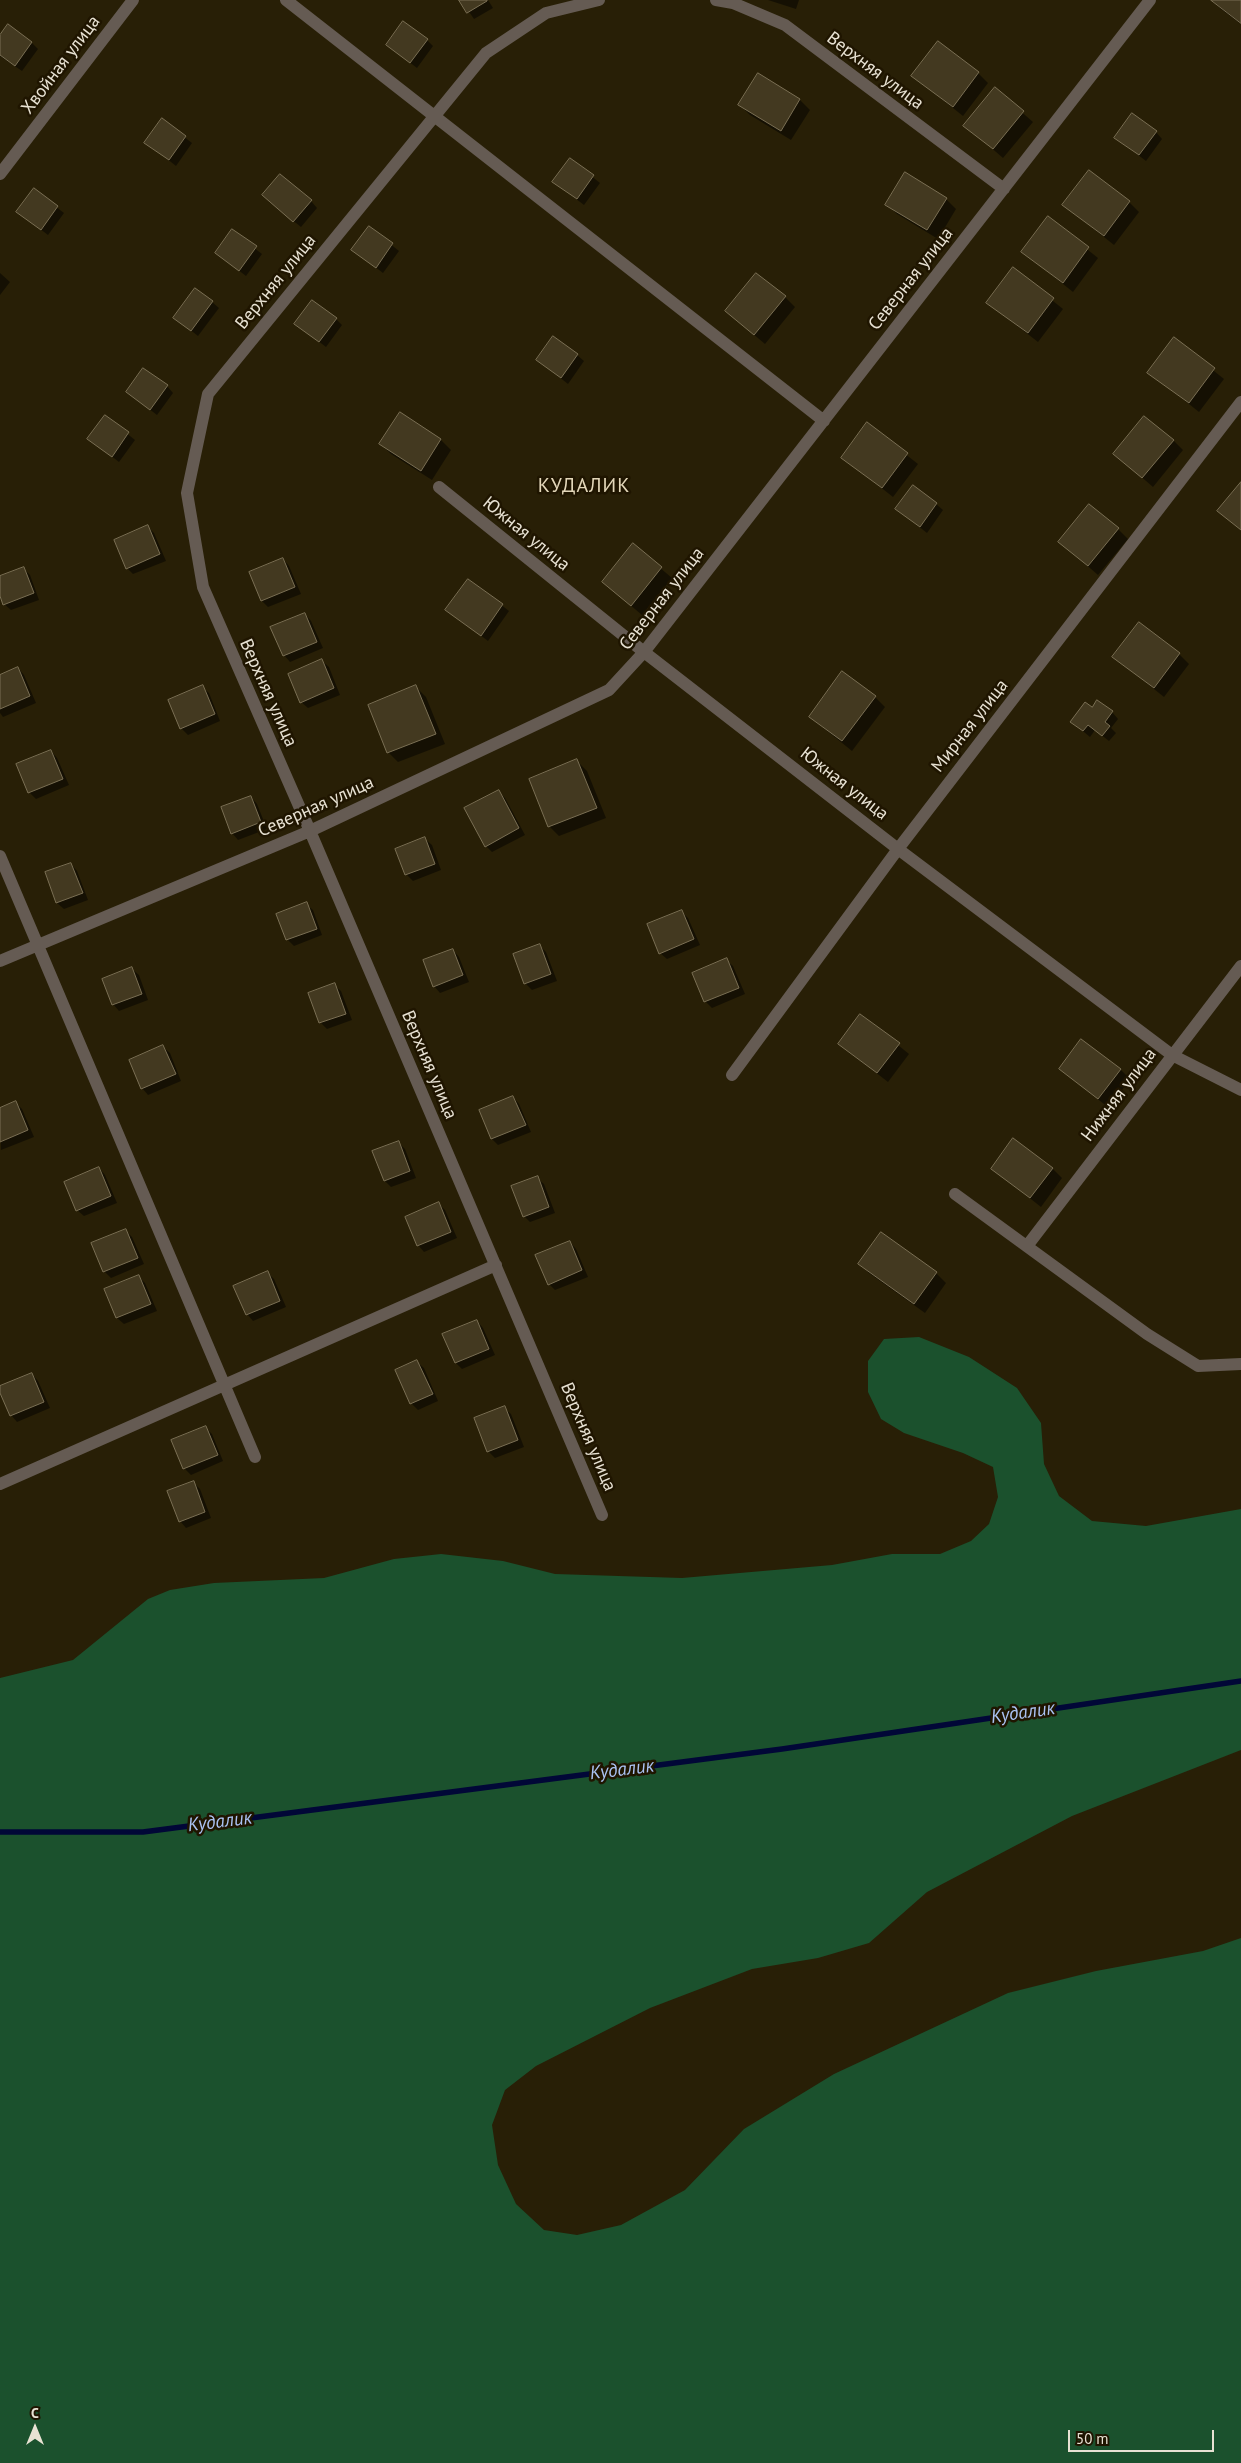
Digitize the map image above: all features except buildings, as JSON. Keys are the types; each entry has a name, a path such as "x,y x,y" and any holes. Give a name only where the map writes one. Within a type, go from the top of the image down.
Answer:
{"street":[{"name":"Хвойная улица","path":"0,174 132,0"},
{"path":"286,0 824,421"},
{"name":"Верхняя улица","path":"599,0 546,13 486,53 208,394 187,493 202,587 310,831 602,1515"},
{"name":"Верхняя улица","path":"716,0 733,3 785,25 1004,189"},
{"name":"Северная улица","path":"0,961 310,831 609,690 644,652 1150,0"},
{"name":"Мирная улица","path":"732,1075 898,849 1241,402"},
{"name":"Южная улица","path":"439,487 644,652 898,849 1172,1056 1241,1090"},
{"path":"0,856 39,944 255,1457"},
{"name":"Нижняя улица","path":"1027,1246 1241,966"},
{"path":"955,1194 1147,1334 1198,1366 1241,1364"},
{"path":"0,1484 496,1265"}],"green space":[{"path":"919,1337 969,1357 1017,1388 1041,1423 1044,1464 1059,1496 1092,1521 1146,1526 1241,1509 1241,1750 1072,1816 927,1892 869,1943 818,1958 752,1969 650,2008 536,2066 505,2090 492,2125 498,2165 516,2204 544,2230 577,2235 621,2225 685,2190 744,2129 834,2074 1008,1993 1096,1971 1203,1951 1241,1938 1241,2463 0,2463 0,1678 73,1660 148,1599 170,1590 214,1583 324,1578 394,1559 441,1554 503,1561 555,1574 682,1578 832,1565 892,1554 940,1554 971,1541 989,1524 998,1497 993,1467 963,1453 904,1433 881,1419 868,1392 868,1361 884,1339"}],"waterway":[{"name":"Кудалик","path":"0,1832 143,1832 782,1749 1241,1681"}],"district":[{"name":"КУДАЛИК","path":"584,486"}]}
